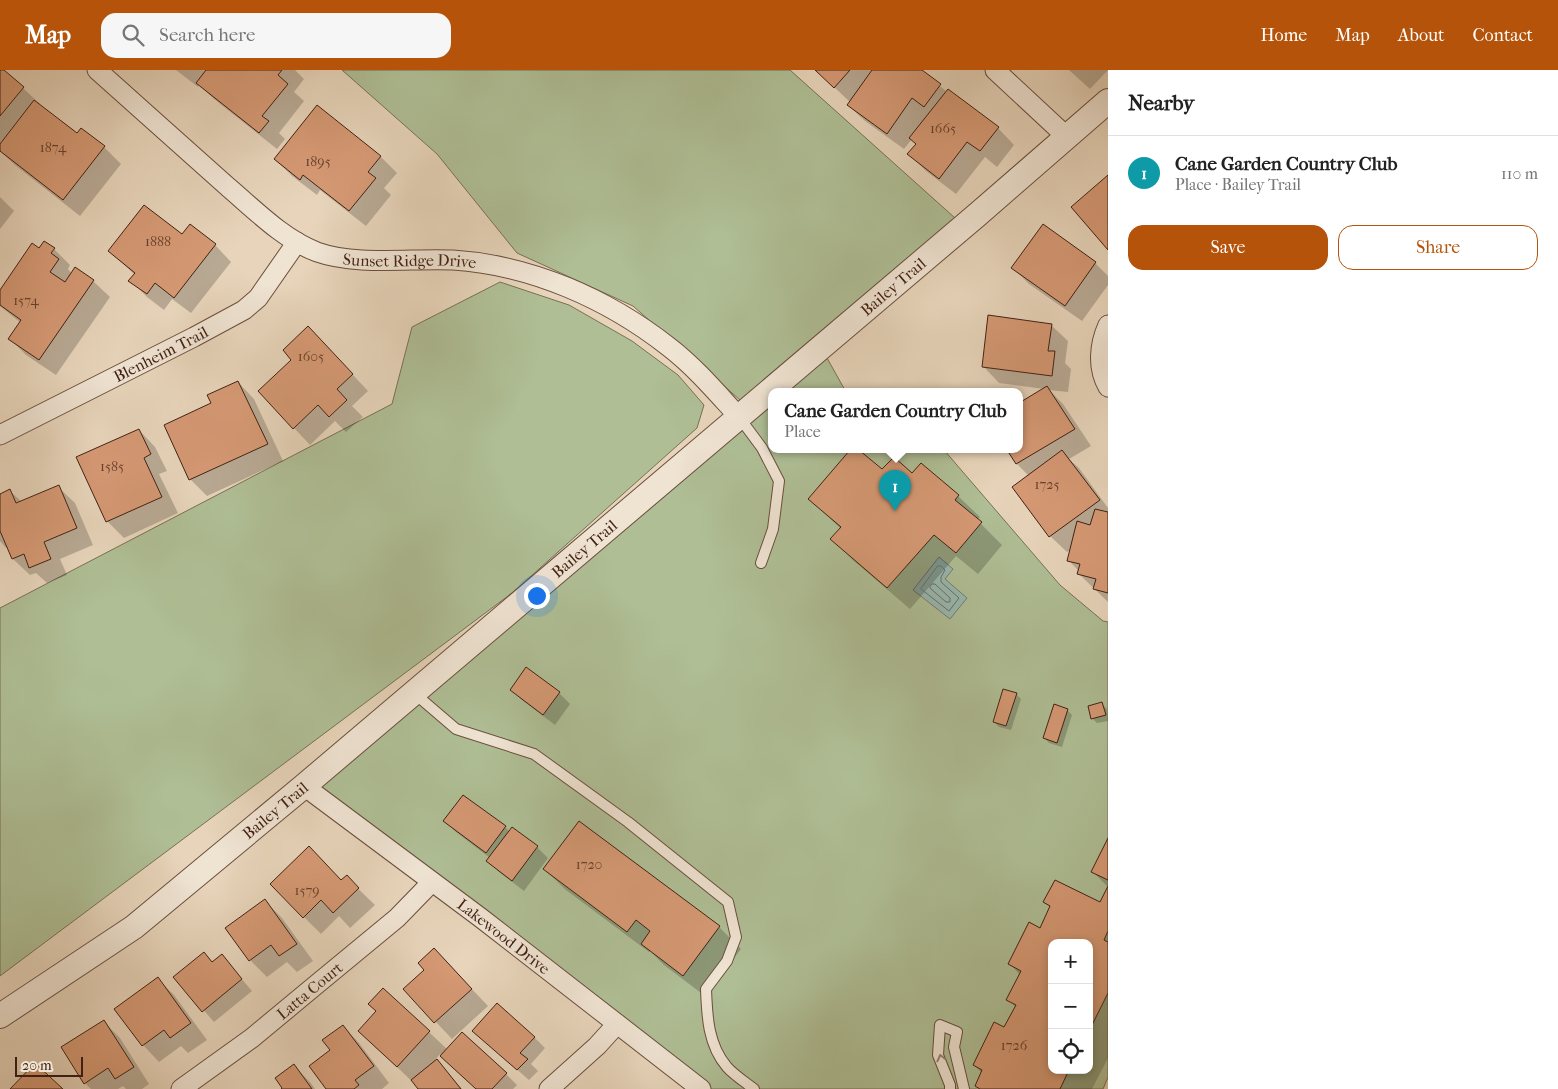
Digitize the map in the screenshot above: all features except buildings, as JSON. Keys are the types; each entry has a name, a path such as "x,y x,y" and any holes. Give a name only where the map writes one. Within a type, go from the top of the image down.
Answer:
{"street":[{"name":"Sunset Ridge Drive","path":"98,70 254,210 297,242 317,252 340,257 369,261 424,259 476,263 517,270 560,284 602,303 639,325 669,347 739,417"},
{"path":"995,70 1067,137"},
{"name":"Bailey Trail","path":"773,388 1108,101"},
{"name":"Blenheim Trail","path":"2,428 194,337 244,310 258,298 297,242"},
{"path":"1108,325 1101,346 1100,366 1108,387"},
{"name":"Bailey Trail","path":"0,1016 134,927 304,786 768,392"},
{"name":"Lakewood Drive","path":"304,786 701,1089"},
{"name":"Latta Court","path":"181,1089 252,1038 397,918 432,882"},
{"path":"549,1089 597,1046 617,1024"}],"lane":[{"path":"739,417 762,448 779,481 773,528 761,563"},
{"path":"413,693 456,729 534,754 628,822 728,902 736,937 727,961 706,989 708,1018 713,1045 727,1068 754,1089"},
{"path":"950,1089 938,1055 940,1025 957,1032 954,1047 964,1089"}],"green space":[{"path":"342,70 790,70 955,218 740,400 633,306 517,253 437,154"},
{"path":"500,282 569,305 632,341 678,375 704,405 697,428 512,593 0,976 0,608 392,404 412,327"},
{"path":"827,358 844,388 792,388"},
{"path":"768,409 768,453 947,453 1060,585 1103,621 1108,622 1108,1077 1103,1089 700,1089 314,793"}],"water":[{"path":"939,557 953,569 945,579 967,598 950,619 913,590"}],"place":[{"name":"Cane Garden Country Club","path":"895,511"}]}
